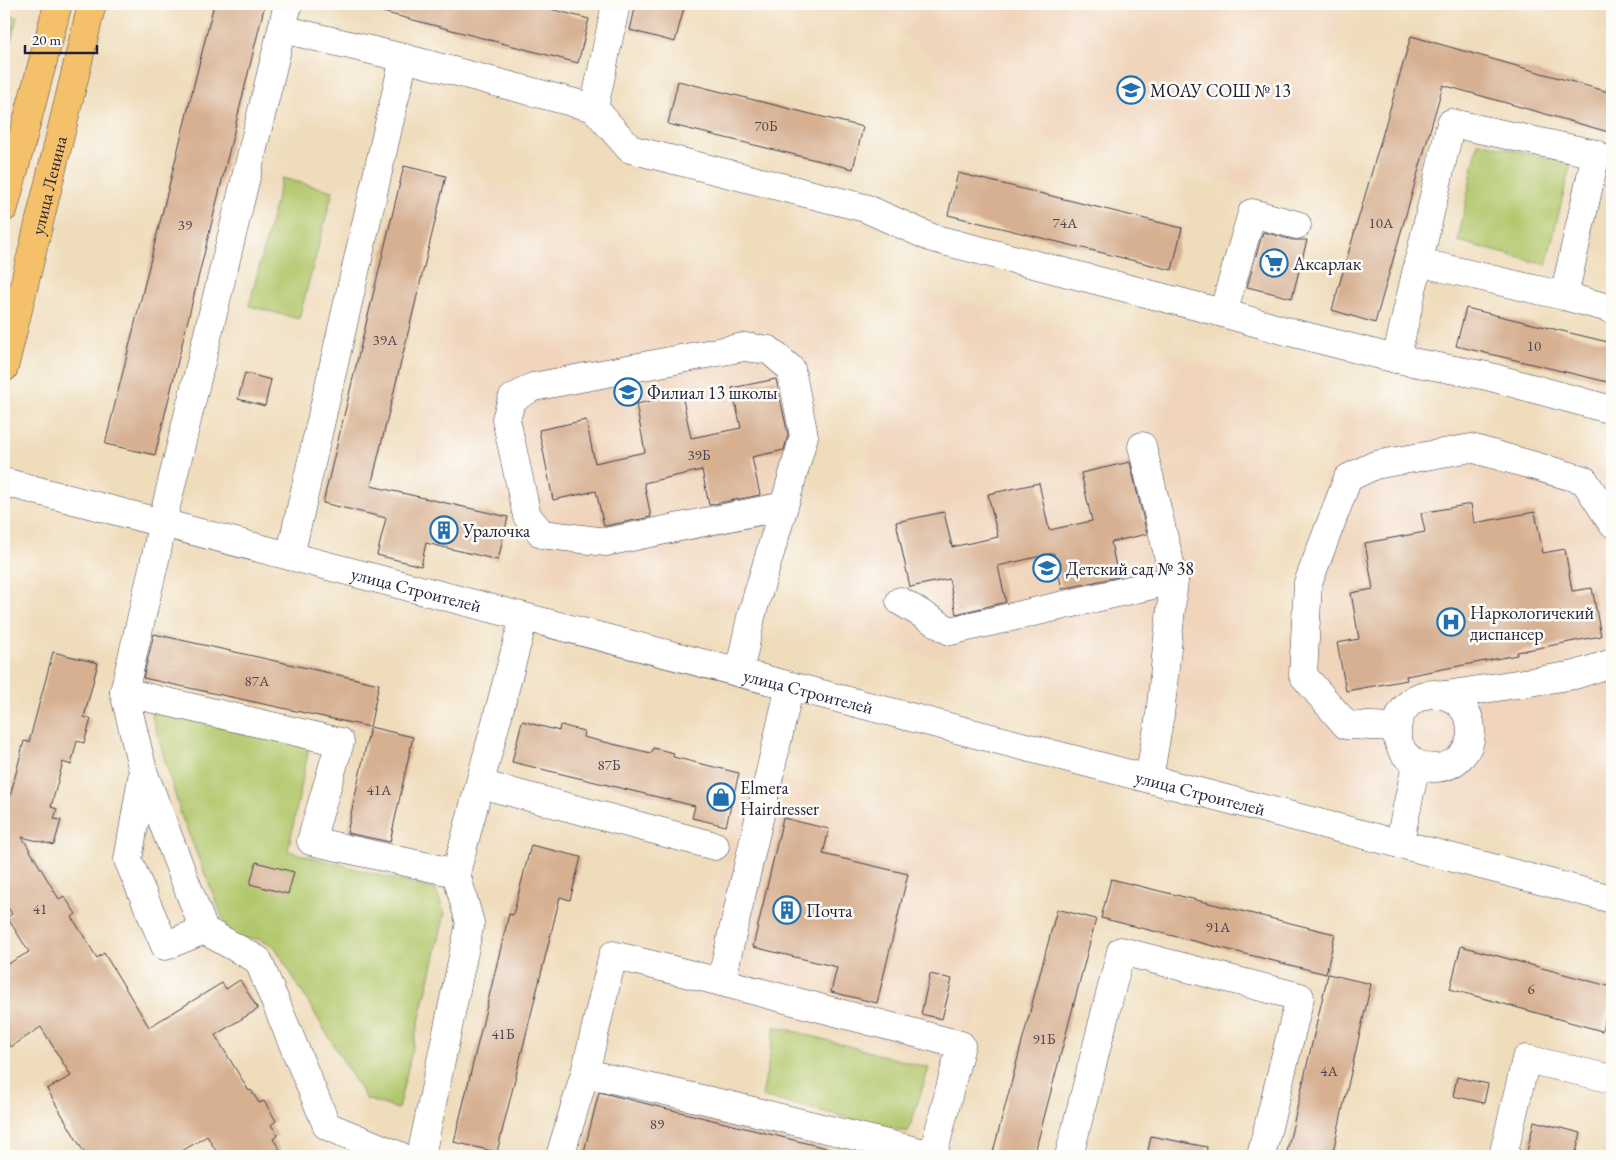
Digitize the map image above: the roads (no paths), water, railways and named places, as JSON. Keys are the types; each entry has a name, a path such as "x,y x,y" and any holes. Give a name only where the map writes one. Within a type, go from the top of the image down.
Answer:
{"main road":[{"name":"улица Ленина","path":"4,208 58,4"},
{"name":"улица Ленина","path":"4,368 92,4"}],"street":[{"path":"594,108 616,4"},
{"path":"400,1156 327,1126 258,960 204,930 143,770 124,692 162,523 285,16 404,58 594,108 630,148 865,208 932,238 1396,359 1487,376 1612,410"},
{"path":"290,556 404,58"},
{"path":"1396,359 1451,123 1596,154 1564,296"},
{"path":"1223,313 1252,213 1297,225"},
{"path":"1418,262 1612,309"},
{"path":"739,673 751,617 784,506 804,436 791,369 769,350 744,347 533,387 512,399 506,419 527,516 542,534 606,542 784,506"},
{"path":"1142,446 1174,580 1160,715 1149,779"},
{"path":"1396,727 1346,725 1303,675 1308,583 1348,478 1375,465 1471,448 1584,480 1612,523"},
{"name":"улица Строителей","path":"4,482 1612,900"},
{"path":"900,601 950,631 1174,580"},
{"path":"421,1156 470,923 456,873 524,617"},
{"path":"1446,694 1466,709 1472,734 1463,756 1441,768 1416,765 1400,749 1396,727 1405,706 1424,694 1446,694 1575,675 1612,663"},
{"path":"721,982 790,686"},
{"path":"124,692 340,742 311,841 456,873"},
{"path":"1399,844 1416,765"},
{"path":"143,770 128,860 165,946 204,930"},
{"path":"480,784 715,846"},
{"path":"1069,1156 1121,951 1300,997 1261,1156"},
{"path":"560,1156 585,1074 613,954 961,1045 933,1155 728,1105 585,1074"},
{"path":"1503,1156 1526,1059 1612,1078"}],"place":[{"name":"МОАУ СОШ № 13","path":"1131,90"},
{"name":"Аксарлак","path":"1274,263"},
{"name":"Филиал 13 школы","path":"628,392"},
{"name":"Уралочка","path":"444,530"},
{"name":"Детский сад № 38","path":"1047,568"},
{"name":"Наркологичекий диспансер","path":"1451,622"},
{"name":"Elmera Hairdresser","path":"721,797"},
{"name":"Почта","path":"787,910"}]}
